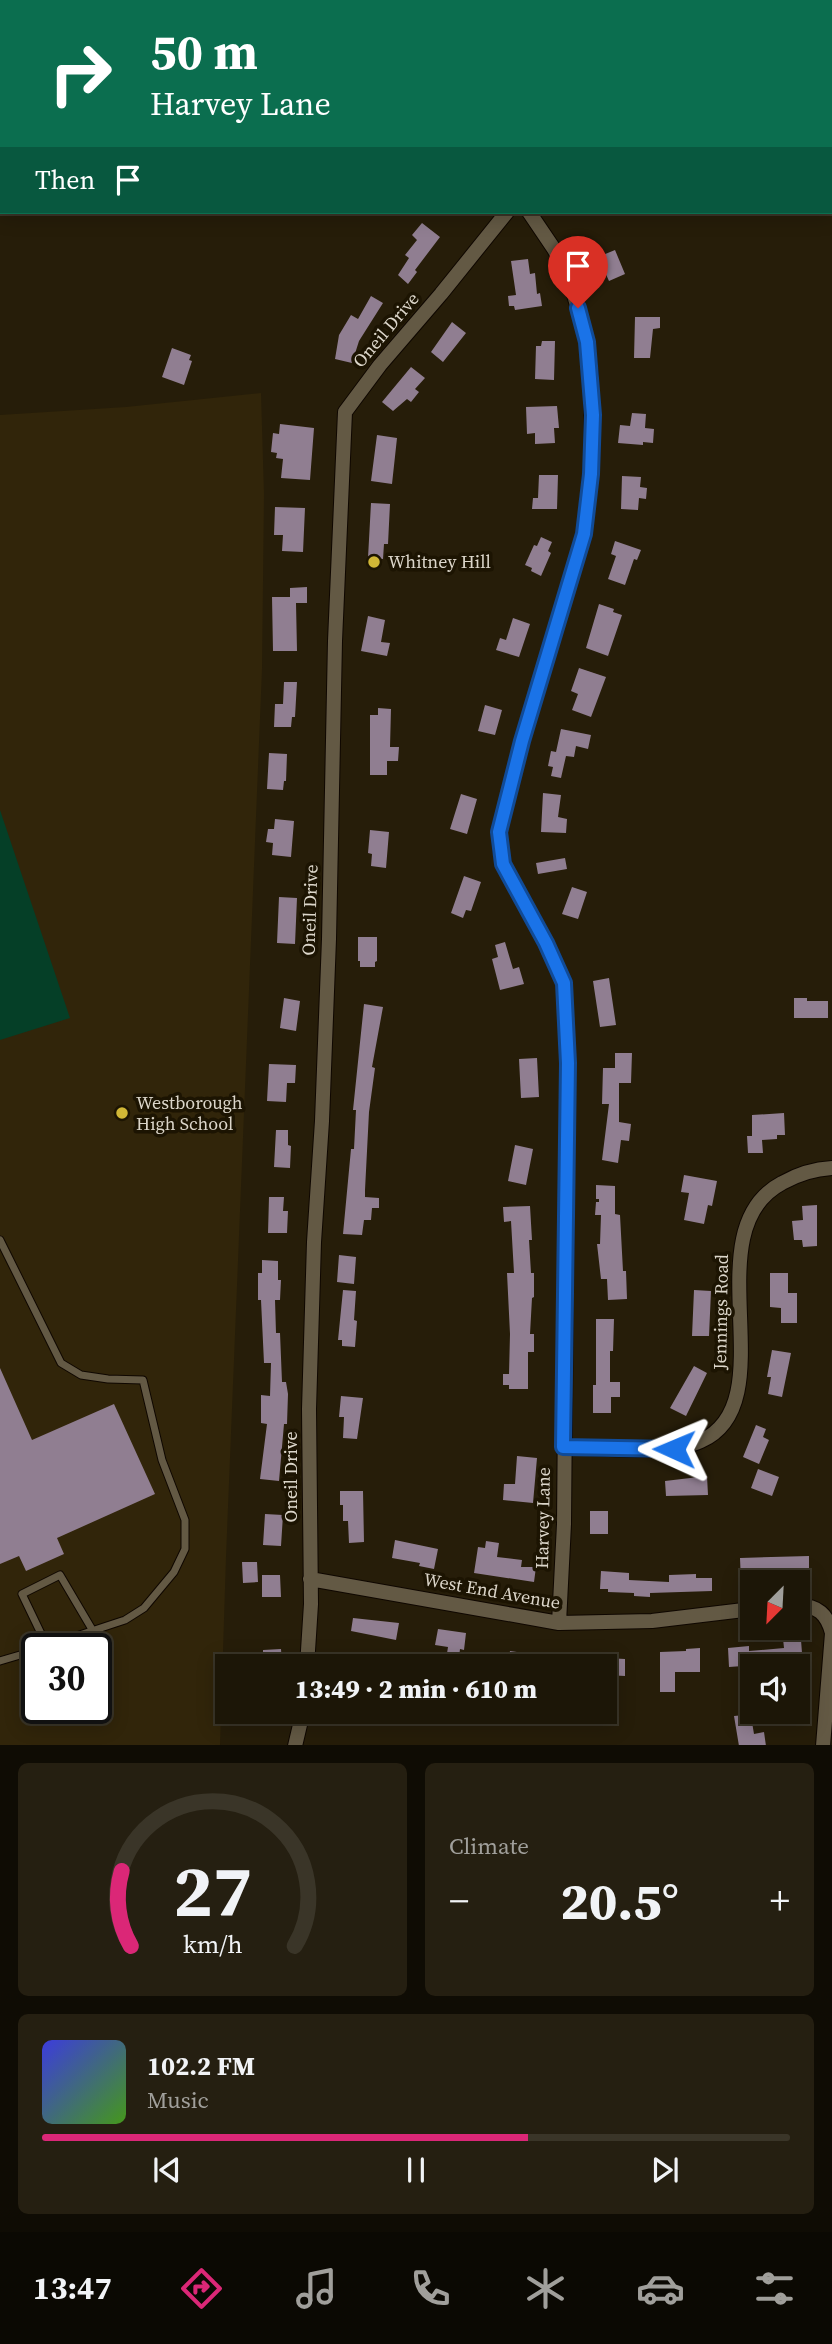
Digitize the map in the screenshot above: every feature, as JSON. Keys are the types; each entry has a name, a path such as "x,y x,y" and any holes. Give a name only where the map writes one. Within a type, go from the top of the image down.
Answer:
{"street":[{"name":"Oneil Drive","path":"307,1654 314,1242 329,939 335,641 345,412 380,365 442,294 505,214"},
{"name":"Harvey Lane","path":"530,214 569,278 587,342 593,415 584,534 522,741 499,832 503,864 546,943 564,983 568,1063 564,1524 559,1623"},
{"name":"Jennings Road","path":"563,1447 674,1449 700,1442 722,1425 731,1409 738,1384 741,1341 740,1251 749,1217 756,1204 775,1186 806,1172 832,1168"},
{"name":"West End Avenue","path":"310,1579 559,1623 652,1621 740,1610"},
{"path":"810,1607 819,1609 831,1624 832,1633 823,1745"},
{"path":"295,1745 300,1724"}],"lane":[{"path":"0,1240 61,1363 81,1375 143,1380 162,1460 186,1520 185,1549 174,1573 159,1593 144,1608 125,1620 87,1633"},
{"path":"36,1633 22,1594 60,1575 93,1631"},
{"path":"0,1661 21,1654"}],"shaded area":[{"name":"Westborough High School","path":"261,393 264,494 262,669 223,1654 215,1654 215,1724 221,1724 220,1745 0,1745 0,415 126,407"}],"green space":[{"path":"0,810 70,1018 0,1040"}],"building":[{"path":"422,223 440,237 408,284 398,275 409,258 405,255 417,240 412,235"},
{"path":"615,250 625,274 609,281 598,257"},
{"path":"528,259 530,274 535,273 537,294 540,293 542,306 515,310 514,306 509,306 508,296 516,295 511,261"},
{"path":"371,296 383,303 359,341 352,363 335,359 339,335 351,315 358,319"},
{"path":"635,317 660,317 660,328 653,329 650,358 634,358"},
{"path":"452,322 466,333 443,362 431,352"},
{"path":"542,341 555,341 554,380 535,379 536,346 541,346"},
{"path":"172,348 191,355 189,360 192,361 184,385 162,377"},
{"path":"411,367 425,378 415,389 419,392 411,402 407,399 393,411 382,402"},
{"path":"557,406 559,428 554,428 555,443 535,444 535,433 527,434 526,407"},
{"path":"632,413 646,414 645,428 654,429 653,443 618,443 620,425 630,426"},
{"path":"280,424 314,428 310,480 281,478 283,459 276,458 277,453 271,452 273,433 279,434"},
{"path":"377,435 397,438 392,484 371,481"},
{"path":"539,475 558,475 557,509 532,509 533,498 538,498"},
{"path":"622,476 641,477 640,487 647,488 646,499 639,498 638,510 621,509"},
{"path":"371,503 390,504 388,544 384,544 383,559 368,558"},
{"path":"275,507 305,508 303,552 282,551 283,535 274,535"},
{"path":"541,537 552,542 548,551 551,553 541,576 525,565 534,545 537,546"},
{"path":"615,541 641,550 637,560 634,559 625,585 608,579 616,556 611,554"},
{"path":"307,587 307,603 296,603 297,651 273,651 272,597 290,597 290,588"},
{"path":"599,604 622,615 608,656 586,648"},
{"path":"368,616 385,620 381,642 390,643 387,656 361,651"},
{"path":"513,618 530,624 519,657 496,650 500,638 506,640"},
{"path":"579,668 606,677 591,717 572,710 578,694 571,691"},
{"path":"284,682 297,682 295,717 292,717 291,727 274,727 275,704 283,704"},
{"path":"485,705 502,710 495,735 478,731"},
{"path":"378,708 391,709 390,747 399,747 398,761 387,761 387,775 370,775 370,715 378,715"},
{"path":"561,729 591,735 588,749 576,746 574,757 566,756 561,778 551,776 553,767 548,766 551,751 556,752"},
{"path":"269,753 287,754 283,790 267,789"},
{"path":"543,793 561,795 558,817 567,819 566,833 541,832"},
{"path":"461,794 477,799 467,834 450,829"},
{"path":"275,819 294,821 291,857 272,855 273,843 266,842 268,829 274,829"},
{"path":"370,830 389,832 386,868 371,866 372,854 368,853"},
{"path":"565,858 567,869 538,874 536,863"},
{"path":"464,876 481,882 471,911 466,910 463,918 451,913"},
{"path":"572,887 587,892 578,919 562,914"},
{"path":"279,897 297,898 295,944 277,943"},
{"path":"358,937 377,937 375,967 360,967"},
{"path":"505,942 513,969 519,967 524,984 500,990 492,959 498,957 495,945"},
{"path":"609,978 616,1025 600,1027 593,981"},
{"path":"284,998 300,1001 296,1031 280,1028"},
{"path":"794,998 828,1001 828,1018 794,1018"},
{"path":"364,1004 383,1007 372,1067 375,1068 369,1112 365,1190 365,1197 379,1198 379,1208 372,1208 371,1220 364,1220 362,1235 343,1234 351,1149 354,1149 356,1110 353,1110"},
{"path":"615,1053 632,1053 631,1083 619,1083 619,1122 631,1124 629,1141 621,1140 618,1163 602,1160 609,1104 602,1104 603,1068 615,1068"},
{"path":"537,1058 539,1097 521,1098 519,1059"},
{"path":"269,1064 296,1065 295,1083 287,1083 286,1102 267,1101"},
{"path":"784,1113 785,1135 777,1135 777,1139 762,1140 763,1153 748,1153 747,1136 752,1136 752,1115"},
{"path":"276,1130 288,1130 288,1145 291,1146 290,1168 274,1167"},
{"path":"515,1145 533,1149 526,1185 508,1181"},
{"path":"684,1175 717,1181 712,1206 708,1205 704,1224 684,1220 689,1193 681,1192"},
{"path":"596,1185 615,1186 615,1214 620,1215 627,1299 608,1300 607,1279 601,1279 597,1244 600,1244 601,1215 595,1215 596,1202 599,1202 599,1199 596,1199"},
{"path":"269,1197 284,1197 283,1211 288,1211 287,1233 268,1233"},
{"path":"817,1205 817,1246 803,1247 802,1240 794,1240 792,1221 803,1220 802,1206"},
{"path":"530,1206 532,1240 529,1240 534,1297 530,1334 534,1334 534,1352 528,1352 528,1389 509,1389 509,1385 503,1385 503,1374 509,1374 507,1273 514,1273 511,1221 504,1222 503,1207"},
{"path":"339,1255 356,1257 354,1284 337,1282"},
{"path":"262,1260 278,1261 278,1280 281,1280 280,1300 275,1300 276,1333 280,1333 282,1382 286,1382 288,1394 279,1481 260,1479 267,1424 261,1423 261,1395 270,1396 271,1363 264,1363 261,1300 258,1300 258,1273 262,1273"},
{"path":"770,1273 788,1273 788,1293 797,1293 797,1323 781,1323 781,1308 770,1307"},
{"path":"343,1290 356,1291 355,1347 342,1346 342,1340 338,1340"},
{"path":"694,1290 711,1291 709,1336 692,1336"},
{"path":"596,1319 614,1319 610,1382 620,1382 620,1397 611,1397 611,1413 593,1413 593,1385 596,1385"},
{"path":"772,1350 791,1353 782,1397 768,1394 771,1377 767,1377"},
{"path":"694,1366 707,1373 686,1416 670,1408"},
{"path":"0,1368 32,1440 114,1404 155,1494 57,1538 64,1554 26,1571 19,1556 0,1564"},
{"path":"341,1396 363,1398 357,1439 343,1438 344,1417 339,1417"},
{"path":"756,1425 766,1429 763,1437 769,1440 759,1464 743,1457"},
{"path":"517,1456 537,1458 533,1503 503,1500 504,1484 515,1484"},
{"path":"758,1469 779,1477 772,1496 751,1488"},
{"path":"707,1476 708,1495 666,1496 665,1481"},
{"path":"340,1491 363,1491 364,1542 349,1543 348,1521 343,1521"},
{"path":"590,1511 608,1511 608,1534 590,1534"},
{"path":"265,1514 283,1515 281,1546 263,1545"},
{"path":"395,1540 438,1549 434,1569 419,1566 420,1563 392,1558"},
{"path":"486,1541 499,1543 497,1557 522,1560 521,1567 536,1567 534,1582 474,1573 478,1547 485,1548"},
{"path":"809,1556 809,1570 740,1570 740,1558"},
{"path":"242,1562 257,1562 258,1582 243,1583"},
{"path":"601,1571 629,1573 629,1580 669,1582 669,1575 696,1574 696,1578 712,1578 712,1591 650,1593 650,1597 608,1592 608,1589 600,1589"},
{"path":"262,1575 280,1575 281,1597 262,1597"},
{"path":"353,1618 399,1623 396,1640 351,1631"},
{"path":"438,1629 466,1633 464,1650 460,1649 459,1654 447,1654 448,1647 435,1645"},
{"path":"783,1640 801,1640 802,1654 740,1654 740,1666 729,1667 728,1648 749,1646 749,1651 784,1648"},
{"path":"700,1648 700,1672 675,1672 675,1692 660,1692 660,1652"},
{"path":"281,1649 281,1654 263,1654 263,1650"},
{"path":"510,1651 531,1654 509,1654"},
{"path":"617,1659 625,1659 625,1676 617,1676"},
{"path":"740,1715 740,1724 752,1724 754,1734 764,1732 766,1745 739,1745 734,1716"}],"place":[{"name":"Whitney Hill","path":"374,562"},
{"name":"Westborough High School","path":"122,1113"}],"route":[{"path":"578,308 587,342 593,415 591,474 584,534 522,741 499,832 500,848 503,864 546,943 564,983 568,1063 563,1447 674,1449"}]}
